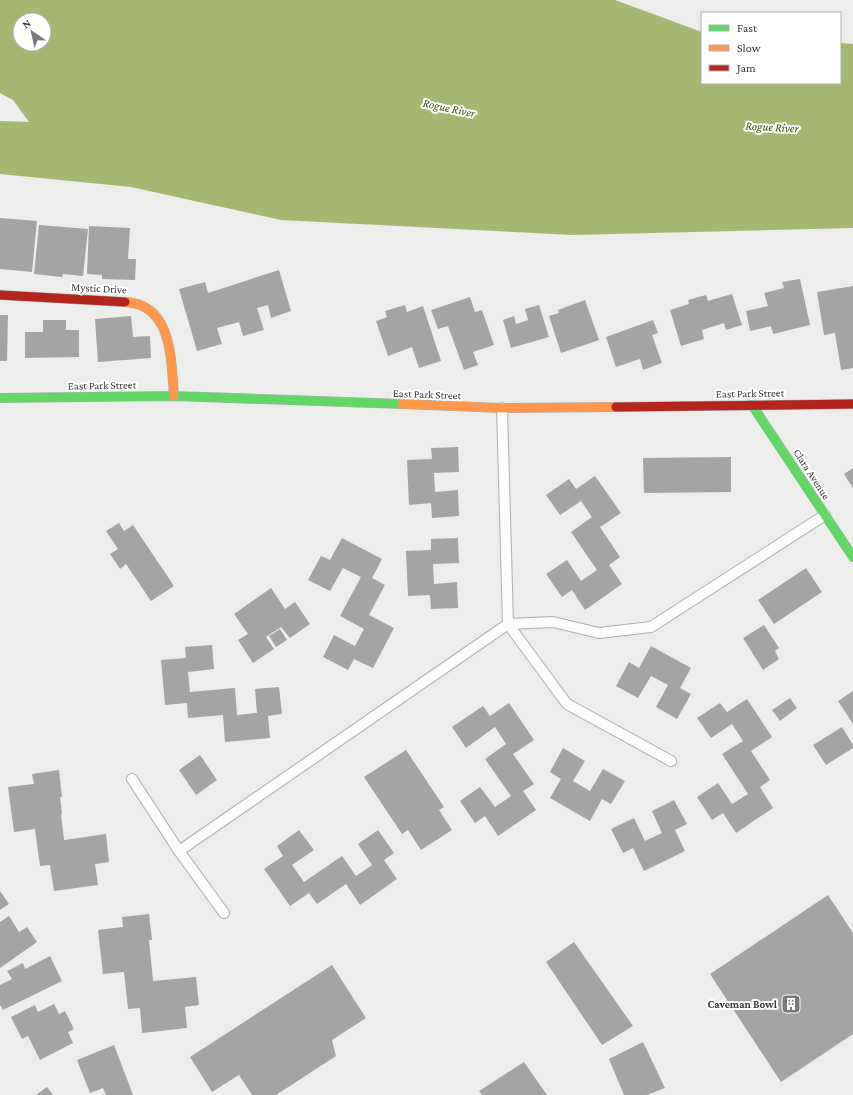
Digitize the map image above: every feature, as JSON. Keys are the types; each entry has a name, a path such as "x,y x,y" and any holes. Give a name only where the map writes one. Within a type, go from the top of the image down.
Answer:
{"street":[{"name":"Mystic Drive","path":"0,295 131,302 145,307 157,317 166,332 170,348 174,396"},
{"name":"East Park Street","path":"0,398 174,396 502,408 853,404"},
{"name":"Clara Avenue","path":"752,405 853,557"}],"lane":[{"path":"502,408 508,624 567,704 671,760"},
{"path":"179,851 508,624 553,622 599,634 651,627 825,515"},
{"path":"132,779 179,851 224,913"}],"water":[{"name":"Rogue River","path":"0,0 615,0 701,32 701,84 841,84 841,43 853,44 853,228 573,235 281,220 131,187 0,174 0,121 29,122 13,100 0,93"}],"building":[{"path":"0,218 37,221 32,272 0,269"},
{"path":"39,225 88,229 83,276 63,274 62,277 34,274"},
{"path":"89,226 130,228 128,259 136,259 135,280 102,279 102,275 87,274"},
{"path":"279,270 291,311 271,318 268,305 257,308 264,330 243,336 239,322 217,328 222,344 197,351 179,289 205,282 208,293"},
{"path":"800,279 810,325 773,334 771,326 750,331 746,311 768,306 764,293 784,288 782,282"},
{"path":"853,286 853,368 841,370 835,333 824,335 817,292"},
{"path":"732,294 742,325 726,330 724,323 702,330 704,339 681,346 670,310 689,304 688,300 706,295 708,301"},
{"path":"470,297 475,312 482,310 494,345 473,352 478,365 464,370 448,326 438,329 431,310"},
{"path":"585,300 599,340 561,353 549,316 559,313 558,310"},
{"path":"405,305 407,312 423,306 441,361 419,368 412,347 388,356 376,321 387,317 385,311"},
{"path":"539,305 549,337 511,348 503,320 514,316 516,324 528,320 525,309"},
{"path":"0,315 8,315 7,361 0,361"},
{"path":"131,316 133,337 150,336 151,358 98,362 95,319"},
{"path":"43,320 66,320 66,330 79,330 79,357 25,358 25,332 43,332"},
{"path":"653,320 658,333 652,335 662,363 643,370 640,359 616,367 606,337"},
{"path":"458,447 459,472 434,473 435,492 458,490 459,516 432,518 431,503 409,505 407,460 432,459 431,448"},
{"path":"731,457 731,492 644,493 643,458"},
{"path":"853,468 853,488 844,474"},
{"path":"595,476 621,513 600,527 620,557 609,565 622,584 585,610 572,590 562,597 546,574 567,560 581,581 597,570 571,532 592,517 581,501 560,515 546,495 569,479 576,489"},
{"path":"119,523 124,531 133,525 174,586 151,601 126,564 120,569 110,554 118,549 106,531"},
{"path":"342,538 382,559 372,578 385,585 369,615 394,628 373,668 354,659 348,670 323,657 334,635 355,646 364,629 340,616 361,577 343,568 330,591 308,580 321,556 330,560"},
{"path":"458,538 459,563 433,564 434,584 457,582 458,608 431,609 430,595 408,596 406,551 431,550 431,539"},
{"path":"806,568 822,592 774,624 758,600"},
{"path":"271,588 285,609 295,602 310,624 290,638 281,627 266,637 274,649 253,663 238,640 248,634 234,614"},
{"path":"764,625 779,648 775,651 779,659 763,670 743,638"},
{"path":"280,629 287,640 276,647 269,636"},
{"path":"212,645 214,669 188,672 190,692 235,688 237,715 257,713 255,689 279,687 282,714 268,716 270,738 225,742 223,715 188,718 187,703 165,705 161,660 186,658 185,647"},
{"path":"651,646 691,668 680,688 691,694 677,719 656,707 668,685 651,676 638,698 616,686 629,662 639,668"},
{"path":"853,691 853,724 838,701"},
{"path":"790,698 797,708 780,721 772,710"},
{"path":"747,699 772,737 751,751 770,780 760,787 773,808 736,833 723,813 712,820 697,797 718,783 732,804 748,794 722,754 743,741 732,724 711,738 697,718 720,703 727,712"},
{"path":"509,703 534,740 513,754 534,784 523,791 536,810 498,836 485,816 475,823 460,801 480,787 495,807 511,796 485,759 506,744 495,727 466,748 452,727 483,706 490,716"},
{"path":"842,727 853,745 853,748 826,765 813,745"},
{"path":"563,748 585,761 573,781 590,791 603,769 625,781 611,804 602,799 590,821 550,798 561,779 550,772"},
{"path":"406,750 444,807 439,810 452,830 421,850 408,830 402,834 364,777"},
{"path":"200,755 217,780 196,795 179,770"},
{"path":"59,770 64,840 106,834 109,862 95,864 98,885 54,891 50,865 40,866 35,829 14,832 8,787 34,784 32,774"},
{"path":"674,800 687,824 675,830 685,851 644,871 633,848 623,853 611,829 634,818 645,841 662,833 652,811"},
{"path":"299,830 314,850 292,865 304,882 342,856 356,876 372,865 358,844 378,830 394,853 384,860 397,879 360,905 346,884 317,904 309,893 290,906 264,869 283,856 277,846"},
{"path":"0,891 9,904 0,910"},
{"name":"Caveman Bowl","path":"828,895 853,933 853,1034 781,1082 710,974"},
{"path":"149,914 152,940 149,940 153,981 196,977 199,1005 185,1007 187,1028 142,1033 140,1008 128,1009 124,972 103,974 98,930 123,927 122,917"},
{"path":"9,916 19,932 27,927 37,942 0,968 0,922"},
{"path":"574,942 633,1026 602,1045 546,962"},
{"path":"50,956 62,981 3,1010 0,1005 0,985 12,979 7,971 23,963 25,969"},
{"path":"332,965 366,1018 332,1040 336,1056 276,1095 252,1095 239,1075 212,1092 190,1057"},
{"path":"54,1004 59,1014 65,1011 74,1029 68,1032 73,1043 40,1060 28,1036 22,1039 11,1017 35,1005 38,1012"},
{"path":"643,1042 665,1088 647,1095 624,1095 609,1059"},
{"path":"114,1045 133,1095 106,1095 103,1088 90,1093 77,1060"},
{"path":"524,1062 547,1095 482,1095 479,1091"},
{"path":"47,1087 53,1095 36,1095"}],"traffic: fast":[{"path":"0,398 174,396 402,404"},
{"path":"752,405 853,557"}],"traffic: slow":[{"path":"125,302 141,305 152,313 161,323 170,351 174,396"},
{"path":"402,404 502,408 616,407"}],"traffic: jam":[{"path":"0,295 125,302"},
{"path":"616,407 853,404"}],"place":[{"name":"Caveman Bowl","path":"791,1004"}]}
